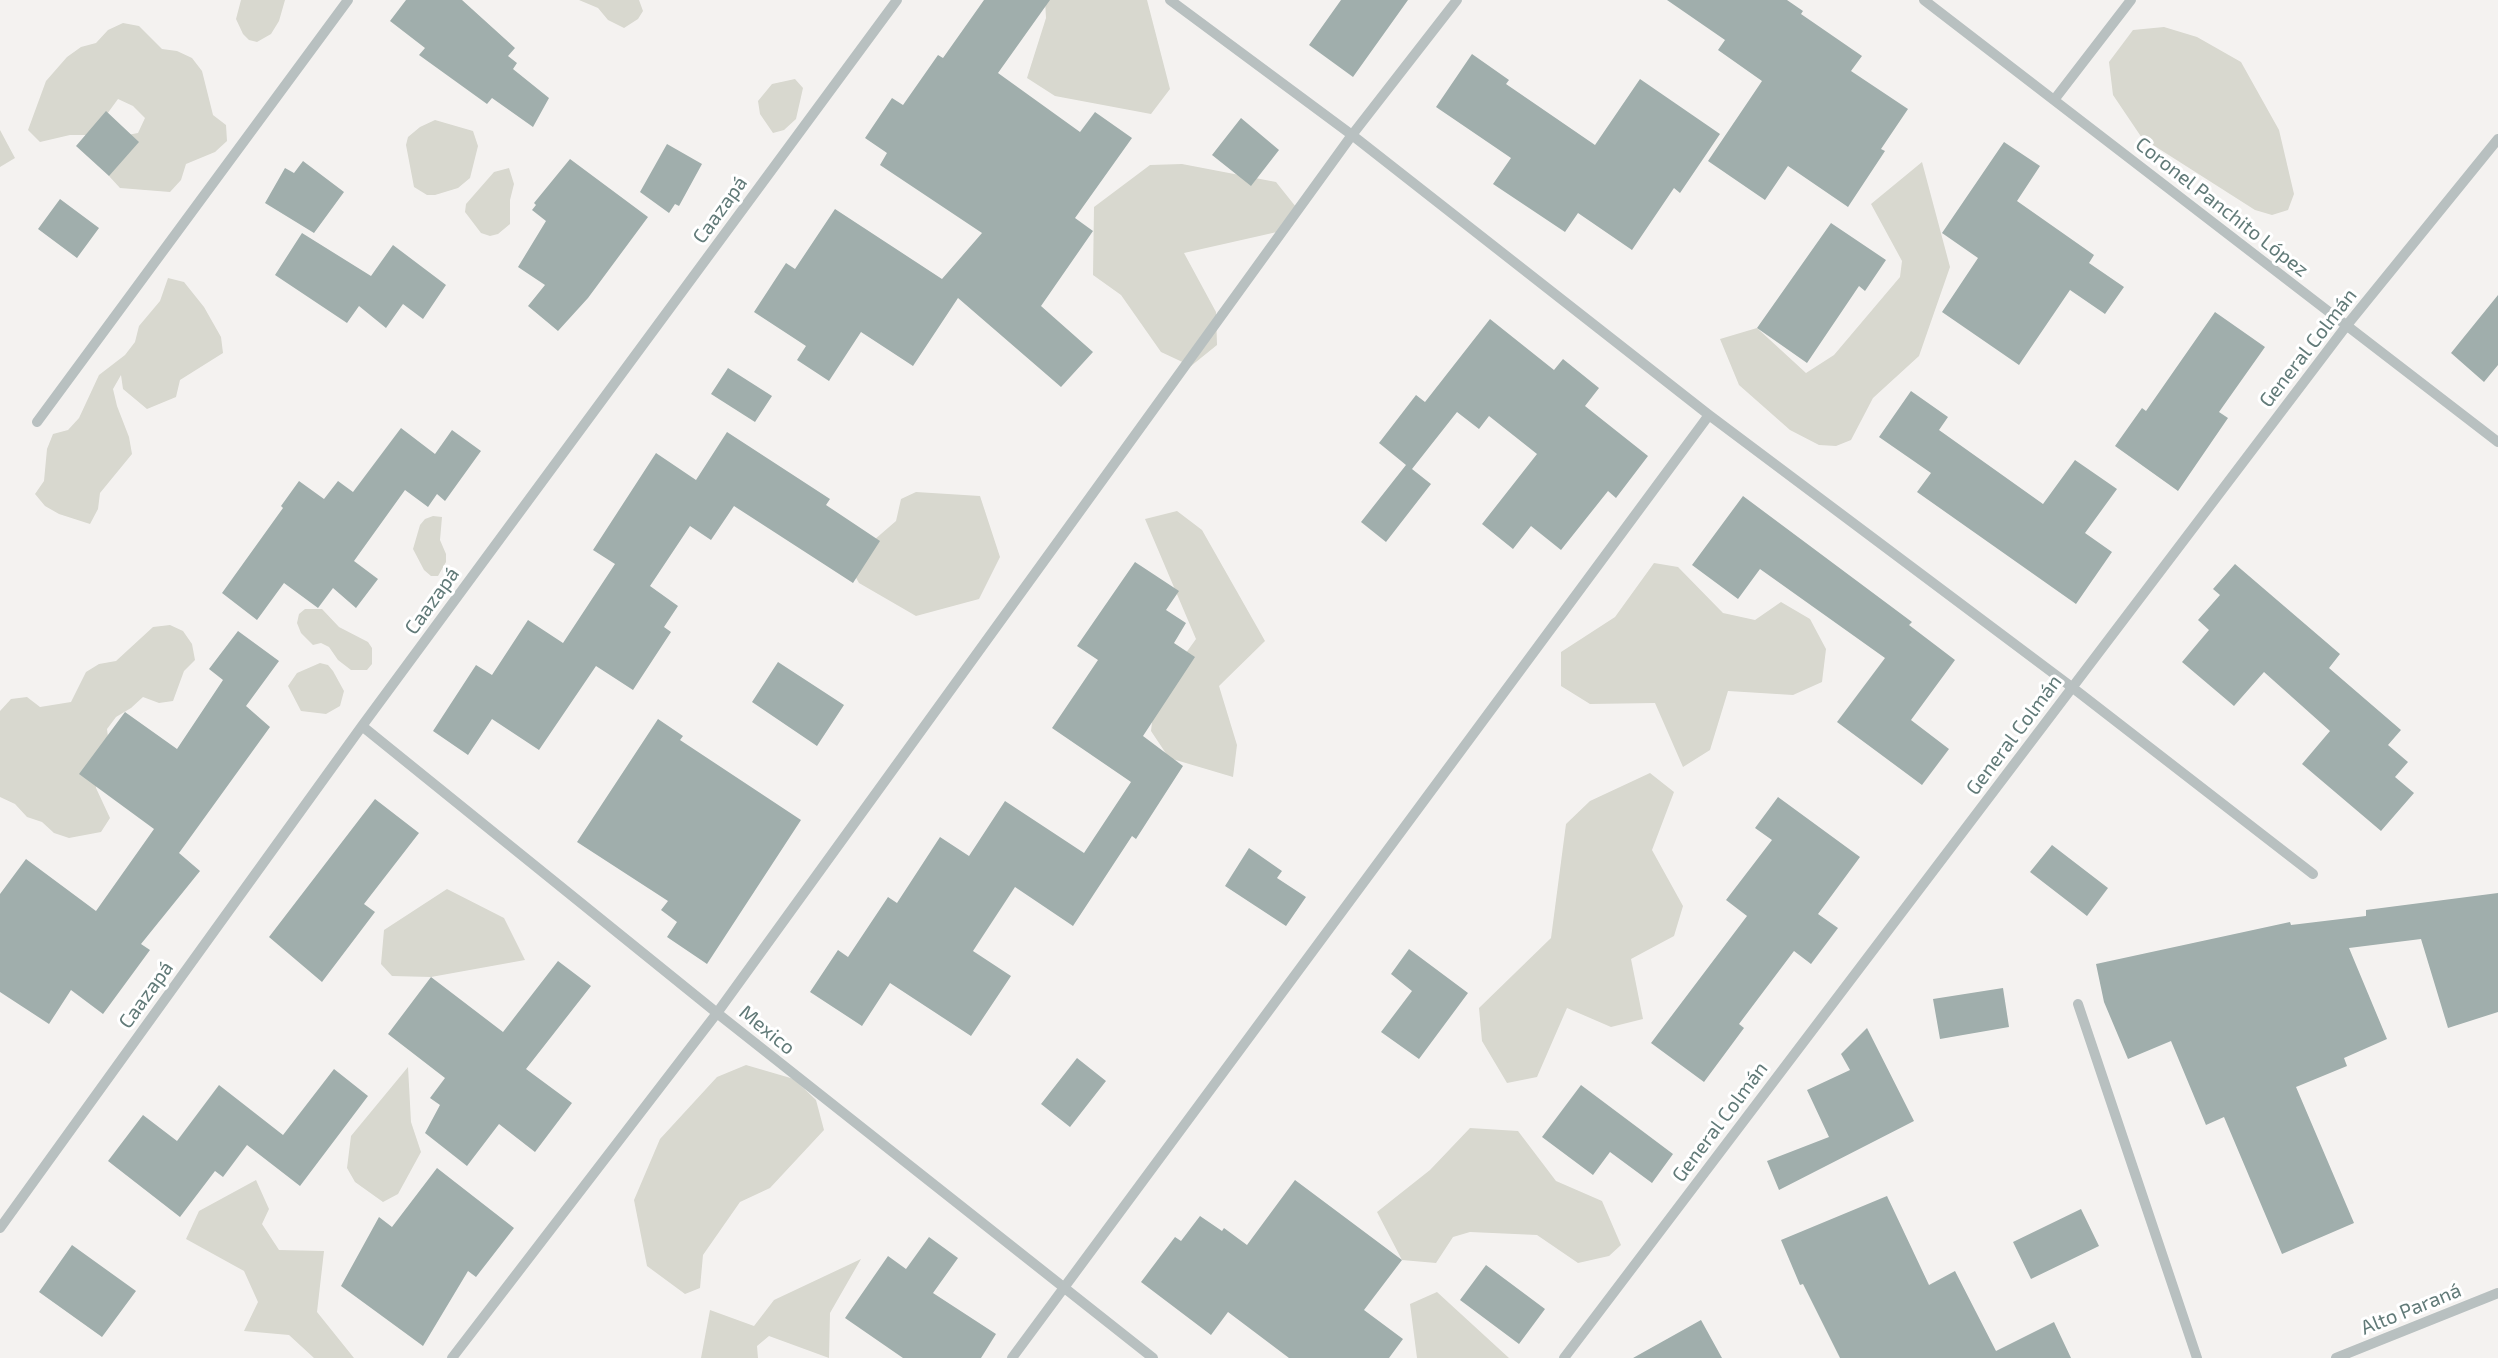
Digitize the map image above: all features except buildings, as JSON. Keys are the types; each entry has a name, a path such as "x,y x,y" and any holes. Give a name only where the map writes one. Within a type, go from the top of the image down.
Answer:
{"street":[{"path":"37,422 348,0"},
{"name":"Caazapá","path":"0,1228 362,726 897,0"},
{"path":"1170,0 1353,135 1709,415 2073,688 2313,874"},
{"path":"452,1358 717,1013 1353,135 1457,0"},
{"name":"Coronel Panchito López","path":"1924,0 2498,442"},
{"path":"2054,100 2131,0"},
{"name":"General Colmán","path":"1564,1358 2347,325 2498,139"},
{"path":"1012,1358 1709,415"},
{"name":"Mexico","path":"362,726 717,1013 1063,1289 1154,1358"},
{"path":"2078,1004 2197,1358"},
{"name":"Alto Paraná","path":"2336,1358 2498,1293"}],"shaded area":[{"path":"241,0 285,0 279,21 271,34 257,42 249,40 243,34 236,19"},
{"path":"579,0 639,0 643,11 638,19 624,28 608,20 598,8"},
{"path":"1045,0 1147,0 1170,89 1151,114 1055,96 1027,78 1046,18"},
{"path":"123,23 139,26 162,49 177,51 192,58 202,71 213,115 226,125 227,141 215,152 186,164 181,180 170,192 120,188 109,176 107,160 122,136 138,133 145,118 133,106 118,99 99,125 86,135 70,135 40,142 28,130 46,81 67,57 81,47 96,43 108,30"},
{"path":"2164,27 2197,37 2241,62 2279,130 2294,194 2288,210 2272,215 2255,210 2142,138 2113,95 2109,62 2133,30"},
{"path":"795,79 803,88 796,119 784,130 773,133 760,114 758,101 772,84"},
{"path":"435,120 473,131 478,146 470,178 458,188 427,195 414,187 406,145 408,137 420,127"},
{"path":"0,130 15,158 0,167"},
{"path":"1922,162 1950,267 1919,356 1873,398 1851,440 1836,446 1819,445 1790,430 1739,385 1720,339 1757,328 1806,373 1834,355 1900,277 1902,261 1871,204"},
{"path":"1182,164 1276,182 1296,207 1277,232 1184,253 1216,312 1217,345 1191,366 1161,352 1121,295 1093,275 1094,207 1150,165"},
{"path":"509,168 514,184 510,200 510,224 498,234 490,236 481,233 465,212 466,204 494,172"},
{"path":"168,278 184,282 204,307 221,337 223,353 180,380 176,397 147,409 123,389 121,375 113,389 129,437 132,454 100,493 98,509 90,524 59,514 45,506 35,494 44,481 47,449 53,434 68,430 79,418 99,375 125,355 135,342 139,326 160,301"},
{"path":"916,492 980,496 1000,557 979,599 916,616 859,583 851,569 859,553 896,521 901,499"},
{"path":"1177,511 1202,530 1265,641 1219,686 1237,745 1233,777 1169,758 1151,731 1155,696 1196,639 1145,519"},
{"path":"433,516 442,517 440,540 446,554 446,562 438,576 431,576 424,570 413,549 420,525 425,519"},
{"path":"1654,563 1678,567 1723,613 1755,620 1781,602 1810,619 1826,649 1822,682 1793,695 1728,691 1710,750 1683,767 1655,703 1590,704 1561,686 1561,652 1615,617"},
{"path":"305,609 322,609 339,627 368,642 372,648 372,664 367,670 351,670 338,660 329,647 321,643 313,645 301,633 297,623 299,614"},
{"path":"170,625 183,631 192,644 195,660 184,671 173,701 159,703 143,697 116,717 107,729 109,745 97,773 96,788 110,818 101,832 69,838 54,833 42,822 27,817 15,804 0,797 0,711 11,699 27,697 40,707 71,702 86,672 99,664 116,661 153,627"},
{"path":"320,663 328,665 344,691 340,706 326,714 301,711 288,686 297,673"},
{"path":"1650,773 1674,792 1652,850 1683,906 1674,936 1631,959 1643,1019 1611,1027 1567,1008 1537,1077 1507,1083 1482,1041 1479,1008 1551,938 1566,824 1590,801"},
{"path":"447,889 504,918 525,960 431,977 392,976 381,964 384,930"},
{"path":"746,1065 794,1079 816,1100 824,1130 770,1188 740,1202 703,1255 700,1288 685,1294 647,1266 634,1200 660,1139 717,1077"},
{"path":"408,1067 411,1122 421,1152 398,1194 383,1202 355,1182 347,1168 351,1136"},
{"path":"1470,1128 1518,1131 1556,1181 1602,1201 1621,1245 1609,1256 1578,1263 1537,1235 1470,1232 1453,1237 1436,1263 1402,1260 1377,1212 1430,1170"},
{"path":"256,1180 269,1209 262,1224 279,1250 324,1251 317,1312 354,1358 314,1358 289,1335 244,1331 258,1302 244,1271 186,1239 199,1211"},
{"path":"861,1259 830,1313 829,1358 769,1336 757,1346 758,1358 701,1358 710,1310 754,1326 774,1300"},
{"path":"1437,1292 1509,1358 1417,1358 1410,1304"}]}
